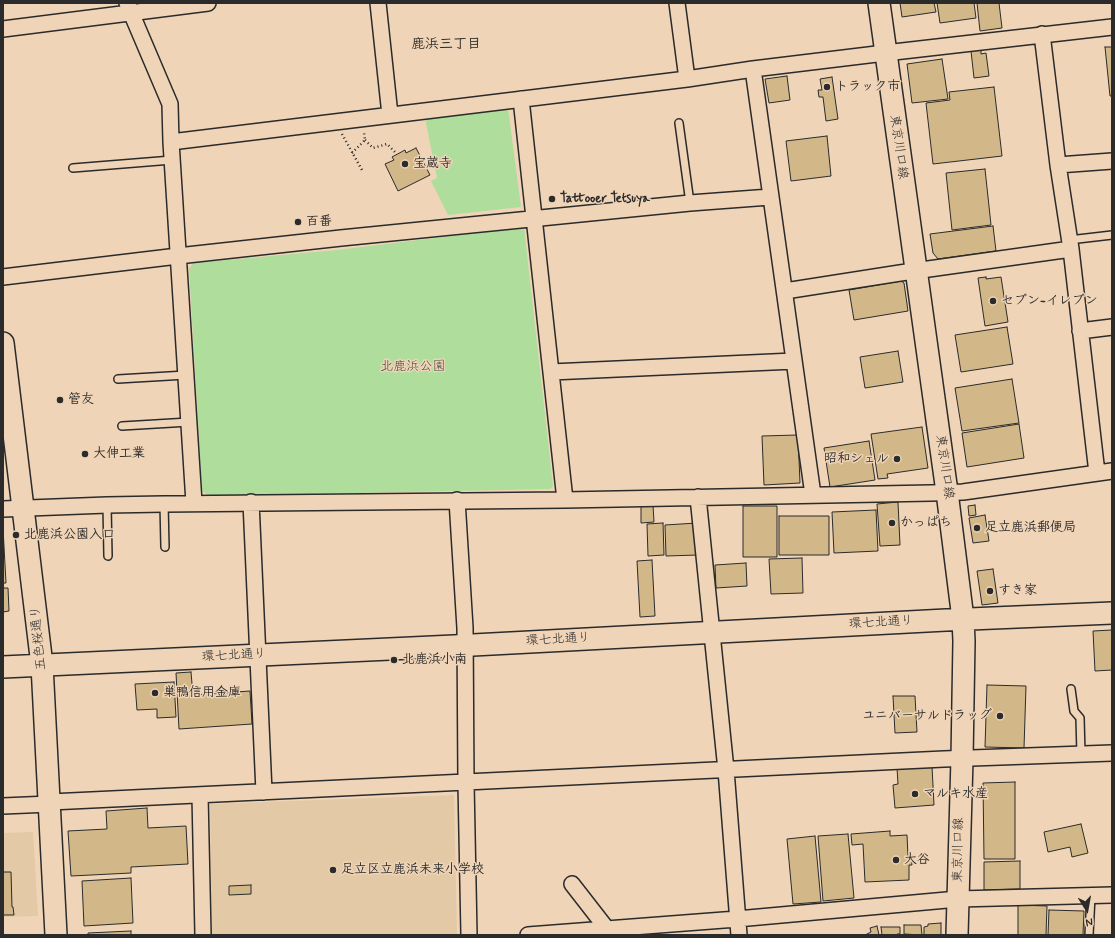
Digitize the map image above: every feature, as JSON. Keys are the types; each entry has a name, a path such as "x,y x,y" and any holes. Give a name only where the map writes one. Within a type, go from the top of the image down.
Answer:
{"street":[{"path":"3,29 129,8 208,3"},
{"path":"378,3 390,115"},
{"path":"677,3 687,79"},
{"name":"東京川口線","path":"879,3 948,492 963,619 962,759 957,935"},
{"path":"129,8 170,104 172,160 194,503"},
{"path":"171,142 687,79 753,69 1112,27"},
{"path":"1042,34 1058,165 1070,245 1097,473"},
{"path":"753,69 813,495"},
{"path":"521,99 565,500"},
{"path":"1058,165 1112,161"},
{"path":"3,277 178,256 690,202 770,197"},
{"path":"785,291 1070,245"},
{"path":"1080,331 1112,327"},
{"name":"五色桜通り","path":"3,343 42,665 56,935"},
{"path":"551,372 794,361"},
{"path":"3,509 194,503 565,500 963,492 1112,471"},
{"path":"698,497 726,770 739,935"},
{"path":"457,500 465,628 466,783 470,935"},
{"path":"251,502 264,792"},
{"name":"環七北通り","path":"3,667 465,646 963,619 1112,613"},
{"path":"3,806 726,770 1081,754 1112,754"},
{"path":"200,795 203,935"},
{"path":"572,884 607,930"},
{"path":"528,935 607,930 958,899 1112,895"}],"lane":[{"path":"679,123 690,202"},
{"path":"73,168 172,160"},
{"path":"1070,245 1112,235"},
{"path":"118,379 186,375"},
{"path":"122,426 189,422"},
{"path":"164,504 165,548"},
{"path":"107,505 108,556"},
{"path":"1071,688 1074,711 1080,718 1081,754"},
{"path":"1089,935 1091,896"}],"path":[{"path":"362,118 365,140 372,148 387,144 395,152"},
{"path":"335,122 362,170"},
{"path":"352,153 365,140"}],"shaded area":[{"name":"足立区立鹿浜未来小学校","path":"454,795 457,935 212,935 210,804"},
{"path":"33,832 38,916 3,917 3,833"}],"green space":[{"path":"508,108 521,207 448,215 431,181 437,178 425,118"},
{"name":"北鹿浜公園","path":"524,227 553,486 550,489 209,496 202,491 189,268 194,263 337,250"}],"building":[{"path":"900,3 934,3 936,12 902,17"},
{"path":"937,3 974,3 976,18 940,23"},
{"path":"977,3 999,3 1002,28 980,31"},
{"path":"1105,47 1112,47 1112,96 1110,96"},
{"path":"981,49 981,54 986,53 989,76 974,78 971,51"},
{"path":"942,59 948,99 912,103 907,64"},
{"path":"787,76 790,100 769,103 765,79"},
{"path":"832,77 838,119 826,121 823,97 819,97 818,90 822,90 820,79"},
{"path":"994,87 1002,156 933,164 926,103 950,100 949,92"},
{"path":"827,136 831,176 791,181 786,141"},
{"path":"416,148 430,175 398,191 385,164 394,160 392,157 405,150 406,153"},
{"path":"985,169 991,225 952,230 946,173"},
{"path":"993,226 996,251 938,259 933,253 930,234"},
{"name":"セブン-イレブン","path":"986,277 986,279 1001,277 1008,322 985,326 978,278"},
{"path":"901,281 904,283 908,311 854,320 849,290"},
{"path":"1007,327 1013,364 961,372 955,335"},
{"path":"898,351 903,382 865,388 860,357"},
{"path":"1012,379 1019,423 962,431 955,388"},
{"path":"1019,424 1024,458 967,467 962,433"},
{"path":"922,427 928,468 887,474 888,478 878,479 871,434"},
{"path":"798,435 800,483 764,485 762,436"},
{"path":"869,441 875,480 830,487 824,448"},
{"path":"898,502 900,545 880,546 877,504"},
{"path":"641,505 653,505 654,522 641,523"},
{"path":"975,505 976,515 969,516 968,506"},
{"path":"743,506 777,506 777,557 743,557"},
{"path":"876,510 878,551 834,553 832,512"},
{"path":"985,515 989,541 973,543 969,518"},
{"path":"779,516 829,516 829,555 779,555"},
{"path":"663,523 664,555 648,556 647,524"},
{"path":"697,523 698,555 666,556 665,525"},
{"path":"3,528 6,583 3,583"},
{"path":"802,558 803,593 771,594 769,559"},
{"path":"652,560 655,616 640,617 637,561"},
{"path":"746,563 747,586 716,588 715,565"},
{"path":"993,569 998,603 982,605 977,571"},
{"path":"3,588 8,588 9,611 3,612"},
{"path":"1112,630 1112,670 1095,671 1093,631"},
{"path":"191,672 193,695 250,691 252,724 179,729 176,673"},
{"path":"174,682 176,717 157,718 157,709 137,710 135,684"},
{"path":"987,685 1026,686 1024,748 985,747"},
{"path":"893,696 915,696 917,732 895,733"},
{"path":"932,766 934,805 895,808 893,785 898,784 897,768"},
{"path":"1015,782 1015,859 984,859 983,783"},
{"path":"147,808 148,828 186,826 188,864 131,867 131,873 71,876 68,831 107,829 106,811"},
{"path":"1081,824 1088,853 1072,857 1070,847 1048,852 1044,832"},
{"path":"890,831 890,836 907,835 908,856 911,856 912,865 909,865 909,880 865,882 863,844 852,845 851,834"},
{"path":"848,834 854,898 823,901 818,836"},
{"path":"815,836 821,902 793,904 787,839"},
{"path":"1020,861 1020,889 984,890 984,862"},
{"path":"3,872 11,872 12,907 14,915 3,915"},
{"path":"131,878 133,923 84,926 82,881"},
{"path":"251,885 251,894 229,895 229,886"},
{"path":"1018,905 1047,906 1046,935 1018,935"},
{"path":"1049,910 1084,911 1083,935 1048,935"},
{"path":"941,923 941,935 924,935 924,927 928,926 928,924"},
{"path":"904,925 921,925 922,935 904,934"},
{"path":"877,926 879,935 865,935 871,932 870,928"},
{"path":"881,927 900,927 900,934 882,935"},
{"path":"131,931 131,935 88,935 88,933"}],"place":[{"name":"トラック市","path":"827,87"},
{"name":"宝蔵寺","path":"405,164"},
{"name":"Tattooer Tetsuya","path":"552,199"},
{"name":"百番","path":"298,222"},
{"name":"セブン-イレブン","path":"993,301"},
{"name":"管友","path":"60,400"},
{"name":"大伸工業","path":"85,454"},
{"name":"昭和シェル","path":"897,459"},
{"name":"かっぱち","path":"892,523"},
{"name":"足立鹿浜郵便局","path":"977,528"},
{"name":"北鹿浜公園入口","path":"16,535"},
{"name":"すき家","path":"990,591"},
{"name":"北鹿浜小南","path":"394,660"},
{"name":"巣鴨信用金庫","path":"155,693"},
{"name":"ユニバーサルドラッグ","path":"1000,716"},
{"name":"マルキ水産","path":"915,794"},
{"name":"大谷","path":"896,860"},
{"name":"足立区立鹿浜未来小学校","path":"333,870"}],"district":[{"name":"鹿浜三丁目","path":"446,45"}]}
